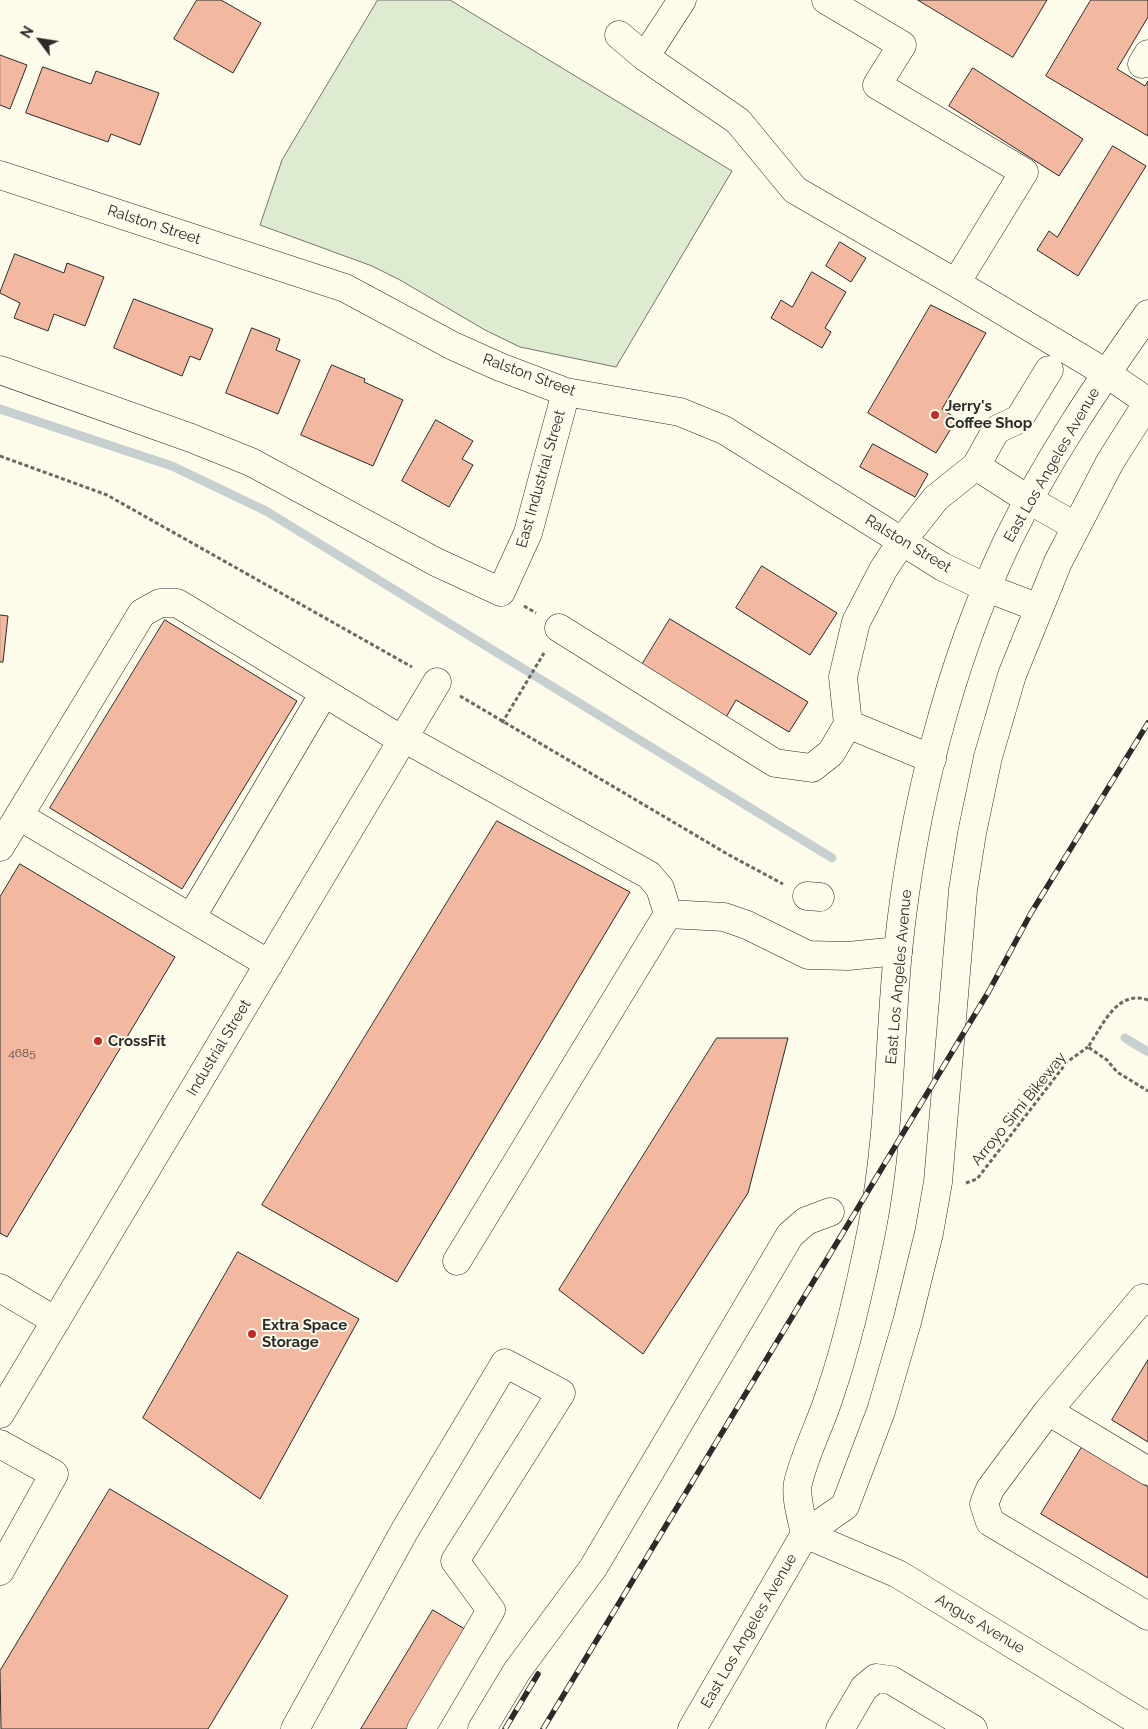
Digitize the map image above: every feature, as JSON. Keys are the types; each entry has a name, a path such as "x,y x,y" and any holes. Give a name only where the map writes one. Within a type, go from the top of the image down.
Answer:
{"main road":[{"path":"645,57 682,0"},
{"path":"826,0 902,45 877,85 1024,172 956,283"},
{"path":"619,36 645,57 738,121 795,190 1106,373 1148,402"},
{"name":"Ralston Street","path":"0,175 346,288 453,346 566,392 680,412 724,430 943,567 986,588 1039,608"},
{"name":"East Los Angeles Avenue","path":"805,1534 797,1485 831,1391 860,1289 874,1218 889,1103 898,951 910,863 932,759 951,691 986,588 1029,500 1106,373 1148,314"},
{"path":"0,370 191,438 251,462 436,562 501,592"},
{"path":"559,628 775,763 812,768 831,753 848,724 843,677 856,622 883,570 902,541 936,498 976,466 996,430 1019,419 1049,370"},
{"name":"East Industrial Street","path":"501,592 528,533 566,392"},
{"name":"East Los Angeles Avenue","path":"692,1729 805,1534 845,1506 881,1411 907,1322 929,1233 938,1182 964,890 972,833 988,757 1012,675 1075,526 1110,462 1148,402"},
{"path":"976,466 1029,500 1075,526"},
{"path":"0,847 142,613 160,603 177,603 403,739 649,875 660,888 668,914 457,1261"},
{"name":"Industrial Street","path":"0,1414 437,682"},
{"path":"192,918 324,693"},
{"path":"848,724 932,759"},
{"path":"19,816 269,964"},
{"path":"668,914 724,917 747,925 808,955 848,956 898,951"},
{"path":"482,1729 517,1671 593,1568 790,1235 806,1221 830,1212"},
{"path":"0,1288 56,1321"},
{"path":"1146,1297 1048,1410 990,1489 984,1504 990,1522 1148,1616"},
{"path":"295,1729 405,1530 505,1363 561,1393 455,1561 491,1610 421,1729"},
{"path":"1048,1410 1148,1471"},
{"path":"0,1444 54,1474 0,1570"},
{"name":"Angus Avenue","path":"805,1534 898,1574 1148,1727"},
{"path":"840,1729 864,1688 876,1678 891,1680 972,1729"}],"path":[{"path":"501,592 559,628 502,723"},
{"name":"Arroyo Simi Bikeway","path":"938,1182 966,1183 977,1179 1067,1062 1088,1047 1118,1003 1137,996 1148,1000"},
{"name":"Arroyo Simi Bikeway","path":"1088,1047 1107,1060 1117,1072 1148,1092"}],"green space":[{"path":"378,0 450,0 732,171 616,367 520,347 485,330 400,280 372,266 260,225 282,160"}],"building":[{"path":"197,0 221,0 261,23 233,73 174,39"},
{"path":"918,0 1047,0 1013,57"},
{"path":"1091,0 1148,0 1148,17 1117,69 1145,86 1148,81 1148,136 1046,76"},
{"path":"0,55 27,65 10,109 0,105"},
{"path":"43,67 91,84 96,71 159,93 140,145 111,134 108,142 26,113"},
{"path":"973,68 1083,139 1059,176 949,106"},
{"path":"1113,146 1146,166 1078,276 1037,250 1049,231 1057,237"},
{"path":"840,242 866,258 851,282 826,266"},
{"path":"15,254 64,273 67,263 104,277 85,326 54,314 48,331 14,318 20,303 0,293"},
{"path":"812,272 846,292 825,328 831,332 822,348 771,318 781,300 792,307"},
{"path":"134,299 213,329 200,360 190,356 182,376 114,348"},
{"path":"931,305 986,333 942,409 957,419 936,453 868,413"},
{"path":"252,328 280,339 276,350 300,360 278,414 226,393"},
{"path":"332,365 365,379 364,382 403,400 373,466 301,435"},
{"path":"436,420 473,441 462,459 473,465 449,507 402,481"},
{"path":"873,444 928,474 915,497 860,467"},
{"path":"762,566 837,613 810,655 736,608"},
{"path":"0,615 8,616 3,662 0,662"},
{"path":"670,619 808,702 789,732 736,700 725,719 640,668"},
{"path":"165,620 297,701 182,889 50,808"},
{"path":"497,821 630,892 397,1282 262,1205"},
{"path":"20,864 175,957 7,1237 0,1233 0,897"},
{"path":"717,1038 788,1038 748,1193 643,1354 559,1290"},
{"path":"238,1252 359,1319 260,1499 143,1418"},
{"path":"1148,1360 1148,1442 1112,1420"},
{"path":"1082,1447 1148,1487 1148,1578 1041,1514"},
{"path":"110,1489 288,1596 208,1729 1,1729 0,1671"},
{"path":"433,1610 468,1631 409,1729 361,1729"}],"waterway":[{"path":"0,409 172,466 266,511 832,858"},
{"path":"1125,1038 1148,1052"}],"railway":[{"path":"543,1729 989,991 1031,913 1148,723"},
{"path":"505,1729 538,1674"}],"place":[{"name":"Jerry's Coffee Shop","path":"935,415"},
{"name":"CrossFit","path":"98,1041"},
{"name":"Extra Space Storage","path":"252,1334"}]}
